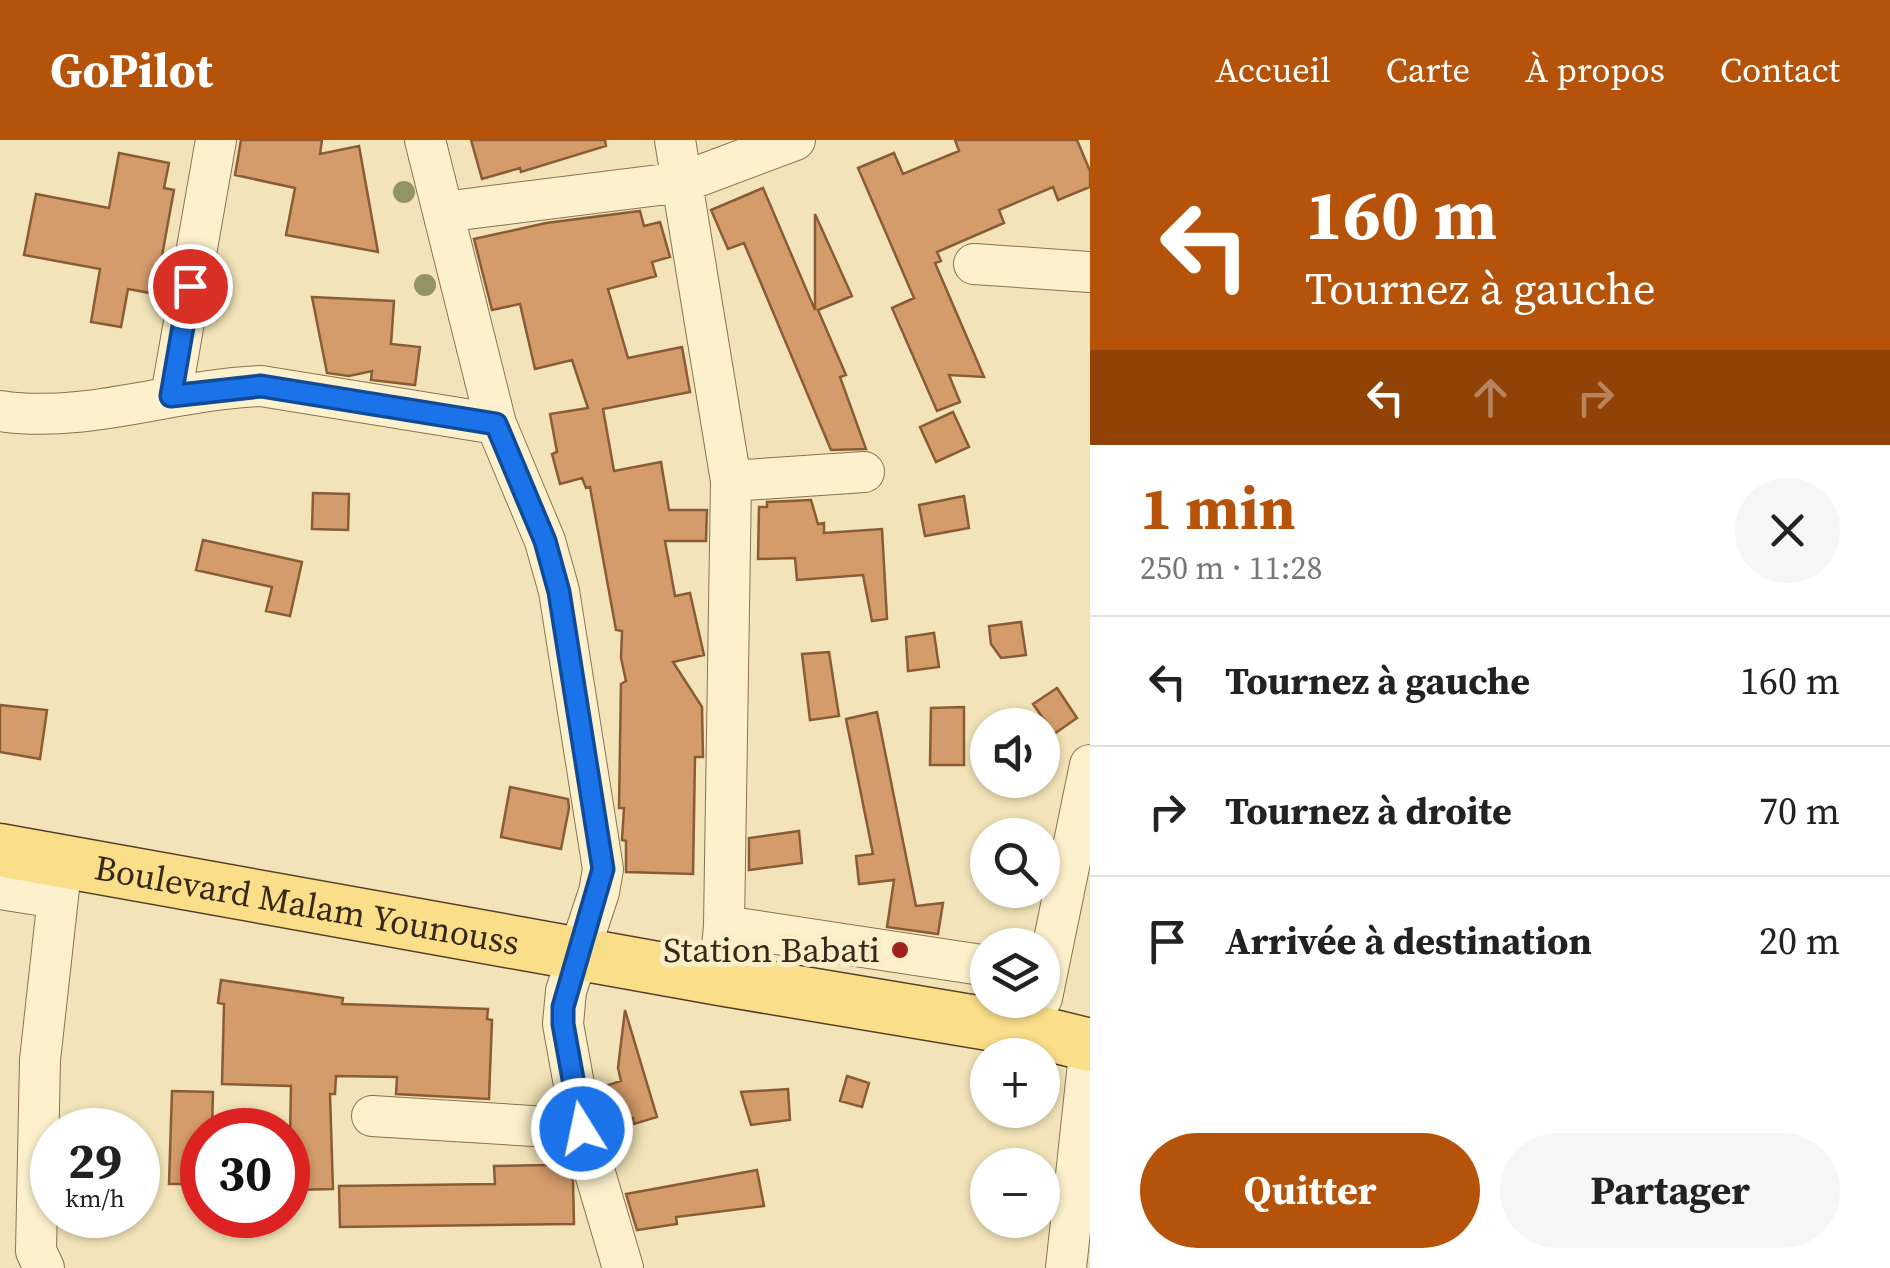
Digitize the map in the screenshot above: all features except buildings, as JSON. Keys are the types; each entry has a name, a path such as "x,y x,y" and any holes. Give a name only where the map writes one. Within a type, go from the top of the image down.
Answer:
{"main road":[{"name":"Boulevard Malam Younouss","path":"0,850 60,880 578,954 719,979 970,992"},
{"name":"Boulevard Malam Younouss","path":"1060,1014 1090,1045"}],"street":[{"path":"171,396 216,140"},
{"path":"425,140 496,424 545,541 559,592 603,869 566,992 563,1024 582,1129 622,1268"},
{"path":"674,140 732,482 724,926 719,979"},
{"path":"443,212 684,182 795,140"},
{"path":"974,264 1090,272"},
{"path":"0,410 58,415 261,386 496,424"},
{"path":"732,482 864,472"},
{"path":"1060,947 1076,903 1090,765"},
{"path":"0,888 60,880 40,1060 36,1250 44,1268"},
{"path":"724,926 970,963"},
{"path":"1066,1268 1090,1045"},
{"path":"372,1116 582,1129"}],"place":[{"name":"Station Babati","path":"900,950"}],"route":[{"path":"190,286 171,396 261,386 496,424 545,541 559,592 603,869 563,1007 582,1129"}]}
